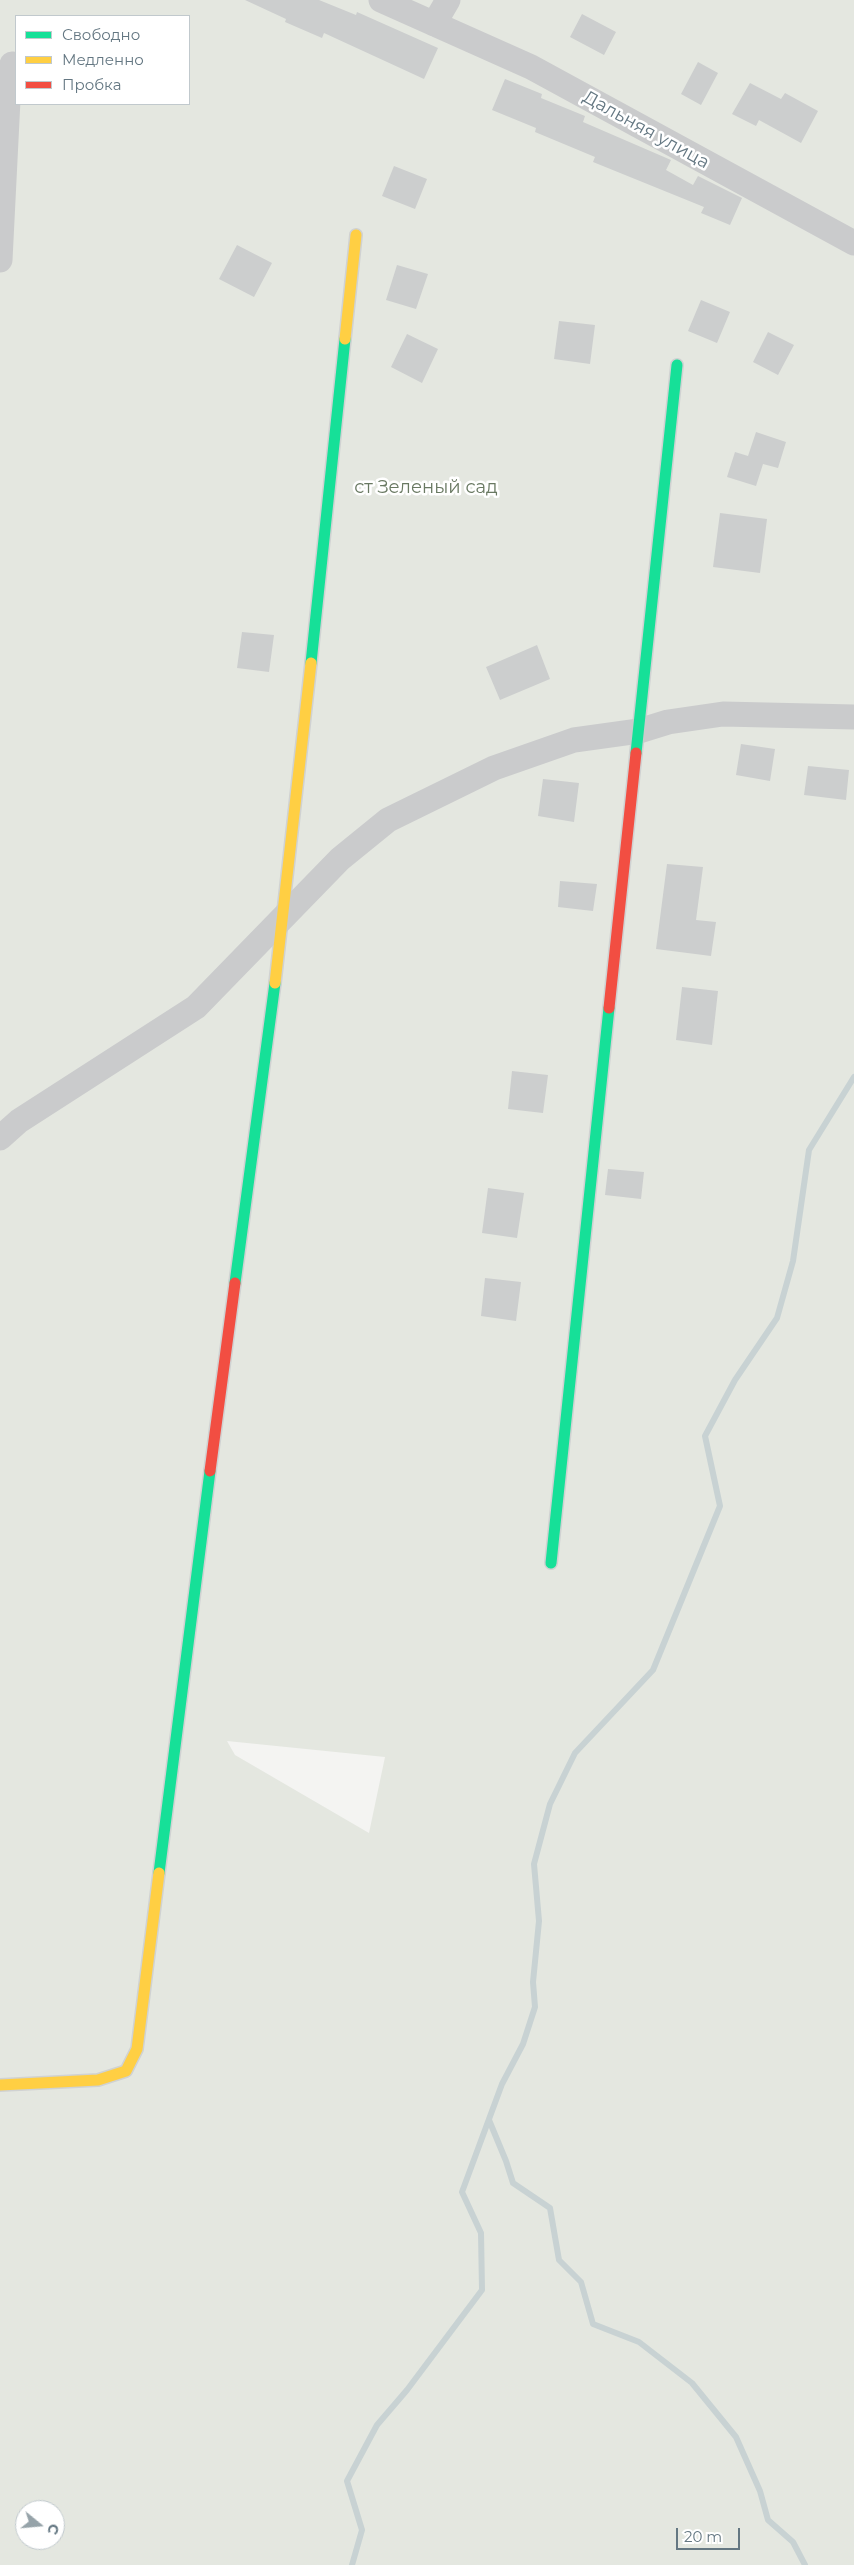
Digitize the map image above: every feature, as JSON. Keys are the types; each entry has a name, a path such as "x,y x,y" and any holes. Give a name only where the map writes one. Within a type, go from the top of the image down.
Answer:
{"street":[{"name":"Дальняя улица","path":"380,0 531,67 854,243"},
{"path":"434,24 448,0"},
{"path":"0,260 4,99 12,64"},
{"path":"0,2085 98,2080 126,2072 137,2049 194,1588 284,918 356,235"},
{"path":"551,1563 677,365"},
{"path":"0,1138 18,1121 196,1007 340,859 388,820 494,768 574,740 639,731 668,722 723,714 854,717"}],"green space":[{"name":"ст Зеленый сад","path":"0,0 854,0 854,2565 0,2565","holes":["227,1741 385,1757 369,1833 235,1755"]}],"building":[{"path":"245,0 319,0 356,15 357,12 438,48 424,79 324,33 322,38 285,22 286,19"},
{"path":"582,14 616,32 604,55 570,37"},
{"path":"698,62 718,73 701,105 681,94"},
{"path":"505,79 542,94 541,98 585,116 583,122 671,160 666,170 693,185 698,176 742,198 730,225 701,213 704,207 593,162 595,157 535,132 536,128 492,110"},
{"path":"750,83 781,99 785,93 818,111 801,143 759,120 756,126 732,114"},
{"path":"394,166 427,179 415,209 382,196"},
{"path":"237,245 272,263 254,297 219,279"},
{"path":"397,265 428,274 416,309 386,300"},
{"path":"701,300 730,312 717,343 688,331"},
{"path":"559,321 595,325 590,364 554,359"},
{"path":"768,332 794,345 778,375 753,362"},
{"path":"407,334 438,349 422,383 391,367"},
{"path":"756,432 786,442 778,468 763,464 756,486 727,477 735,452 748,456"},
{"path":"720,513 767,519 760,573 713,567"},
{"path":"242,632 274,635 269,672 237,668"},
{"path":"537,645 550,679 500,700 486,667"},
{"path":"741,744 775,749 770,781 736,775"},
{"path":"808,766 849,770 846,800 804,795"},
{"path":"543,779 579,783 574,822 538,816"},
{"path":"667,864 703,867 696,920 716,922 711,956 656,949"},
{"path":"560,881 597,884 593,911 558,907"},
{"path":"682,987 718,991 712,1045 676,1040"},
{"path":"512,1071 548,1075 543,1113 508,1109"},
{"path":"608,1169 644,1172 641,1199 605,1195"},
{"path":"488,1188 524,1193 517,1238 482,1233"},
{"path":"485,1278 521,1282 516,1321 481,1316"}],"waterway":[{"path":"352,2565 362,2530 347,2481 377,2425 407,2390 482,2290 481,2233 462,2192 502,2084 523,2044 535,2007 533,1982 539,1921 534,1864 550,1804 575,1753 653,1670 720,1506 705,1436 735,1380 777,1318 793,1261 809,1150 854,1077"},
{"path":"489,2120 513,2183 550,2208 559,2260 581,2282 593,2324 639,2342 692,2383 736,2437 760,2491 768,2520 793,2542 805,2565"}],"traffic: fast":[{"path":"311,663 345,339"},
{"path":"636,753 677,365"},
{"path":"235,1283 275,983"},
{"path":"551,1563 609,1008"},
{"path":"159,1873 210,1471"}],"traffic: slow":[{"path":"345,339 356,235"},
{"path":"275,983 311,663"},
{"path":"0,2085 98,2080 126,2071 137,2049 159,1873"}],"traffic: jam":[{"path":"609,1008 636,753"},
{"path":"210,1471 235,1283"}]}
